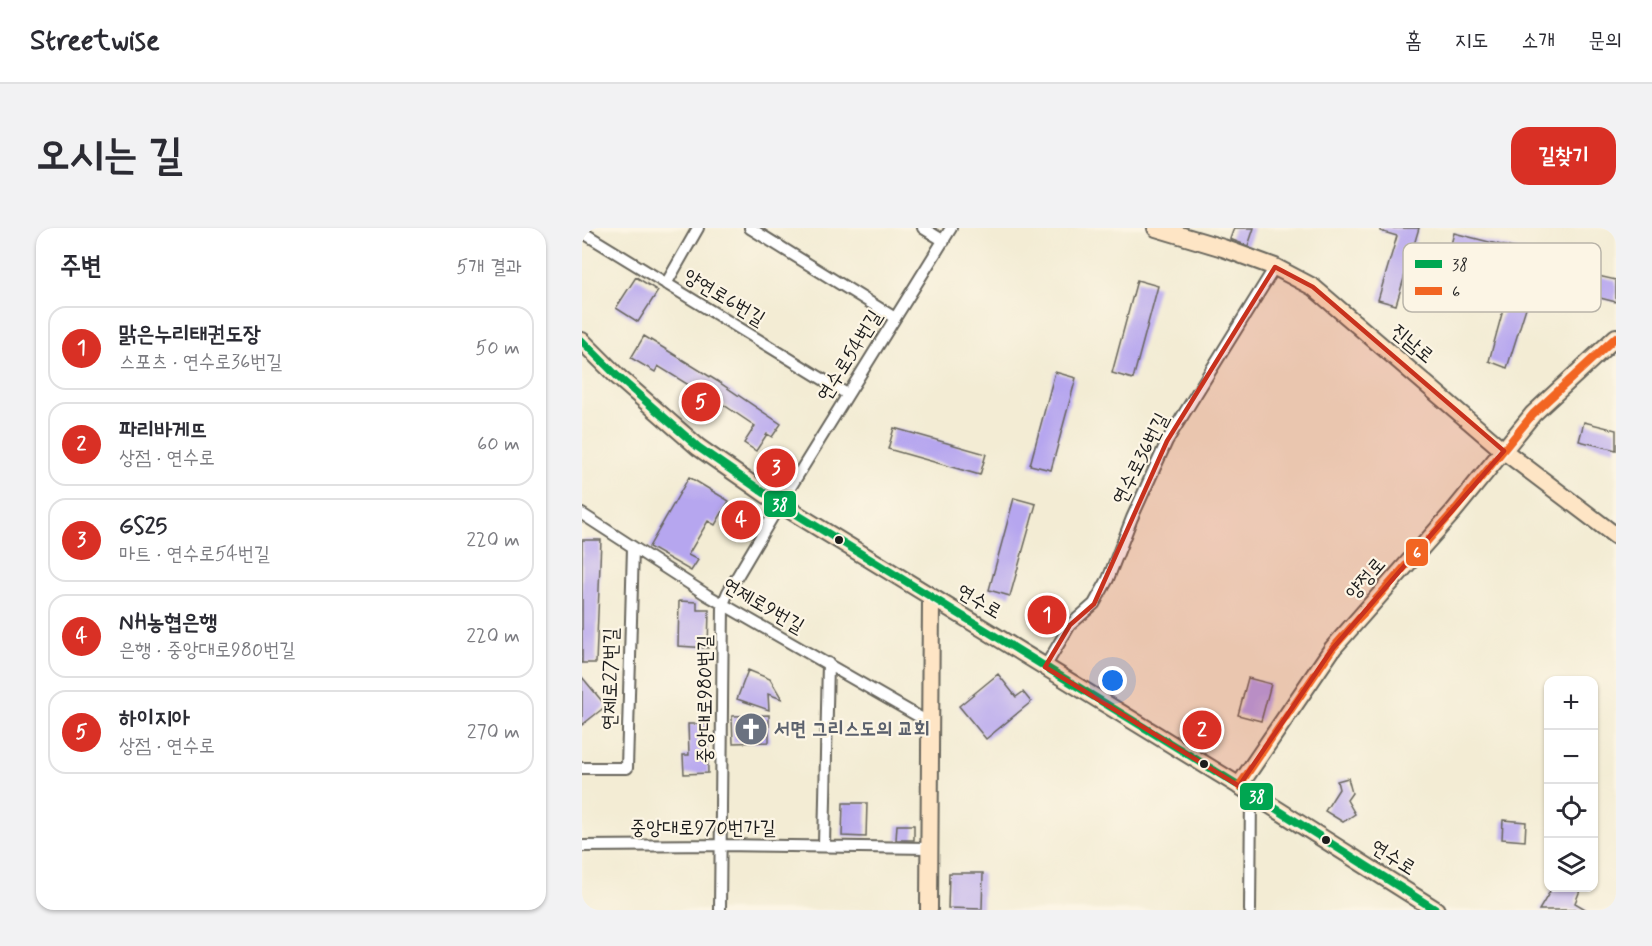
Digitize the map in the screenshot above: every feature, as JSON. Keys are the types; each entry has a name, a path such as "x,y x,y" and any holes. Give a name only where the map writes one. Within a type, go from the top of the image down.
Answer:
{"street":[{"path":"666,284 698,228"},
{"path":"750,228 896,318"},
{"path":"923,228 944,241"},
{"name":"연수로54번길","path":"780,504 951,228"},
{"name":"진남로","path":"1156,228 1223,248 1275,267 1313,287 1504,451 1616,536"},
{"name":"양연로6번길","path":"582,232 847,394"},
{"name":"연수로36번길","path":"1045,667 1070,625 1094,604 1108,579 1132,518 1167,441 1275,267"},
{"name":"양정로","path":"1245,789 1333,648 1504,451 1533,414 1616,337"},
{"name":"연수로","path":"582,341 616,376 698,447 780,504 1245,789 1429,908"},
{"name":"중앙대로980번길","path":"720,910 723,604 780,504"},
{"name":"연제로9번길","path":"582,514 723,604 930,723"},
{"name":"연제로27번길","path":"582,768 627,768 633,547"},
{"path":"929,910 931,597"},
{"path":"824,845 828,663"},
{"path":"1245,789 1250,910"},
{"name":"중앙대로970번가길","path":"582,846 824,845 929,848"}],"highlighted area":[{"path":"1275,267 1313,287 1504,451 1333,648 1239,786 1045,667 1070,625 1094,604 1167,441"}],"building":[{"path":"1234,228 1254,228 1248,246 1230,239"},
{"path":"1380,228 1419,228 1415,243 1403,243 1403,282 1396,305 1378,300 1397,236 1380,231"},
{"path":"1454,233 1493,243 1451,243"},
{"path":"636,277 658,291 638,322 616,308"},
{"path":"1601,277 1616,280 1616,302 1601,298"},
{"path":"1137,280 1158,286 1133,379 1112,373"},
{"path":"1502,312 1525,312 1507,368 1489,361"},
{"path":"644,336 781,424 772,437 767,434 756,451 744,443 755,426 709,395 708,397 658,366 655,372 631,358"},
{"path":"1055,372 1076,378 1051,470 1030,465"},
{"path":"1584,422 1616,430 1616,450 1579,441"},
{"path":"894,428 986,454 980,475 888,449"},
{"path":"689,477 729,501 715,525 708,521 688,555 698,560 691,571 649,547"},
{"path":"1014,498 1036,504 1010,596 989,590"},
{"path":"582,540 601,540 596,663 582,663"},
{"path":"679,601 697,602 697,610 709,610 708,648 678,646"},
{"path":"748,670 770,679 782,699 768,694 769,710 737,699"},
{"path":"998,674 1016,697 1023,692 1031,702 986,739 959,706"},
{"path":"582,677 606,706 582,725"},
{"path":"1248,678 1271,684 1261,721 1238,715"},
{"name":"서면 그리스도의 교회","path":"769,715 769,742 733,743 732,716"},
{"path":"688,724 707,724 708,773 684,774 683,755 689,755"},
{"path":"1348,778 1352,793 1347,800 1355,814 1343,822 1325,811 1339,789 1337,781"},
{"path":"843,803 867,803 866,837 842,836"},
{"path":"1503,820 1526,822 1525,841 1502,839"},
{"path":"897,825 914,825 914,840 896,840"},
{"path":"949,873 983,873 982,909 948,908"},
{"path":"1550,892 1579,892 1575,903 1587,910 1539,910"}],"transit line":[{"name":"6","path":"1239,786 1333,648 1453,512 1533,414 1616,337"},
{"name":"38","path":"582,341 617,376 698,447 780,504 1251,793 1436,910"}],"place":[{"name":"하이지아","path":"701,402"},
{"name":"GS25","path":"776,468"},
{"name":"NH농협은행","path":"741,520"},
{"name":"맑은누리태권도장","path":"1047,615"},
{"name":"서면 그리스도의 교회","path":"751,729"},
{"name":"파리바게뜨","path":"1202,730"}]}
